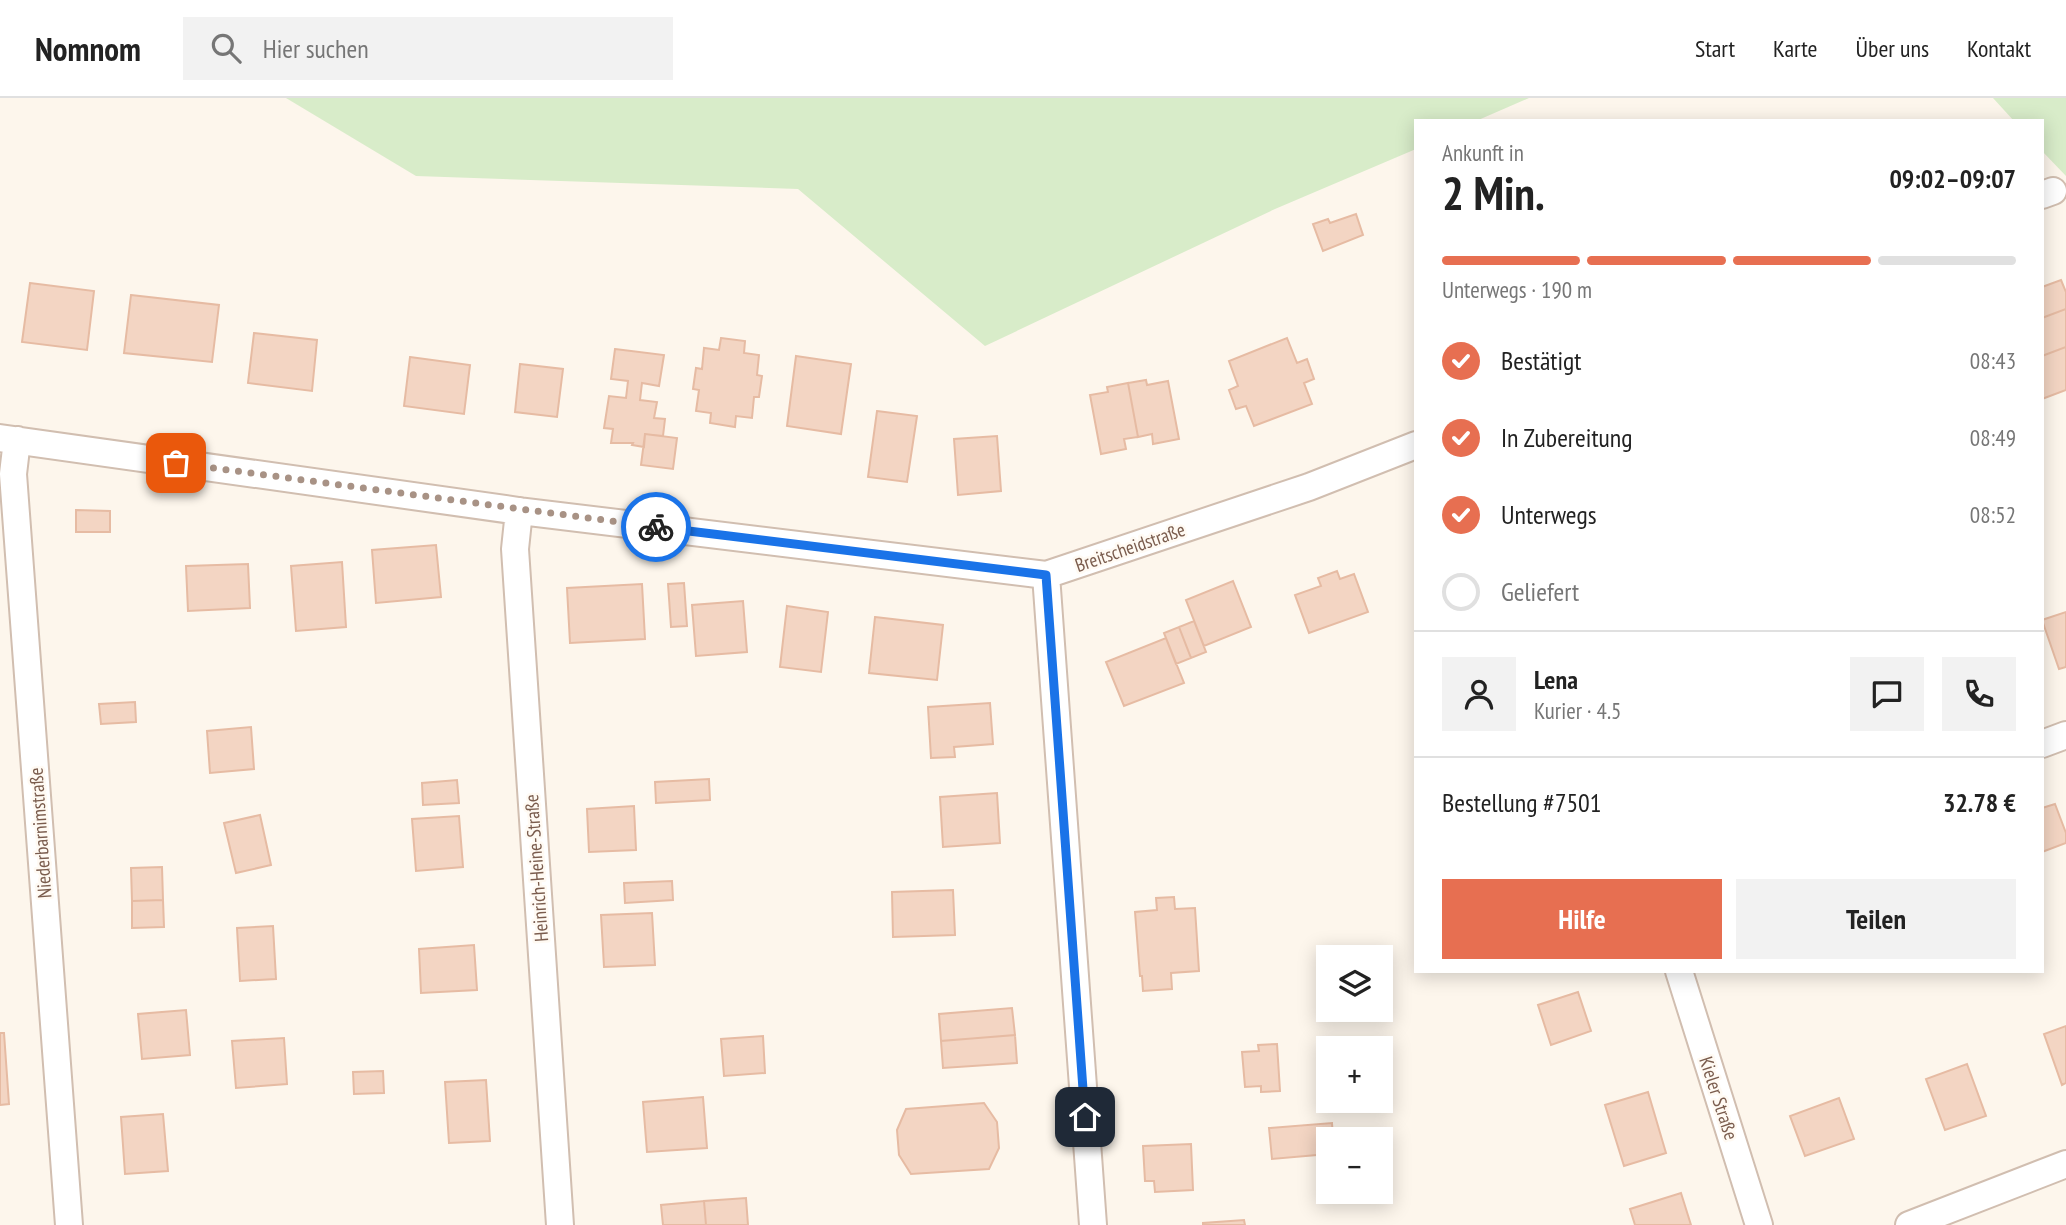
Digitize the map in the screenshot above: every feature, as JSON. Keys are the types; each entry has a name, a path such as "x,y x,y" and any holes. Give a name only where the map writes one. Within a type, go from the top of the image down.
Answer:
{"street":[{"name":"Breitscheidstraße","path":"9,439 519,511 1046,575 1309,487 1414,446"},
{"name":"Niederbarnimstraße","path":"9,439 69,1225"},
{"name":"Heinrich-Heine-Straße","path":"519,511 514,549 560,1225"},
{"path":"1046,575 1093,1225"},
{"path":"2044,743 2066,735"},
{"name":"Kieler Straße","path":"1680,973 1759,1225"},
{"path":"1909,1225 2066,1164"}],"green space":[{"path":"286,98 1529,98 1481,119 1414,119 1414,150 1275,209 985,346 798,189 416,176"},
{"path":"1993,98 2066,98 2066,176 2044,153 2044,119 2012,119"}],"building":[{"path":"1356,214 1363,235 1323,251 1313,224 1328,219 1330,223"},
{"path":"2061,280 2066,292 2066,309 2044,317 2044,286"},
{"path":"30,283 94,291 87,350 22,342"},
{"path":"131,295 219,305 212,362 124,353"},
{"path":"2066,309 2066,347 2044,355 2044,317"},
{"path":"254,333 317,340 312,391 248,383"},
{"path":"721,338 745,341 744,353 759,355 757,375 762,376 759,397 754,397 752,418 736,416 735,427 710,423 711,413 696,411 699,390 693,389 696,368 702,369 704,348 719,350"},
{"path":"1287,338 1297,363 1307,359 1314,379 1304,383 1312,404 1254,426 1246,406 1236,409 1229,390 1238,386 1229,361"},
{"path":"2066,347 2066,390 2044,398 2044,355"},
{"path":"615,349 664,355 659,386 642,383 640,400 657,402 654,418 665,419 663,436 645,434 644,447 632,445 633,443 611,443 613,429 604,428 609,396 626,398 628,381 611,379"},
{"path":"796,356 851,364 841,434 787,426"},
{"path":"410,357 470,365 464,414 404,406"},
{"path":"520,364 563,369 557,417 515,412"},
{"path":"1146,380 1147,385 1168,381 1179,439 1153,444 1152,434 1138,437 1128,383"},
{"path":"1128,383 1138,437 1124,439 1126,449 1101,454 1090,395 1108,392 1107,387"},
{"path":"877,411 917,416 907,482 868,477"},
{"path":"645,434 677,438 673,469 641,465"},
{"path":"997,436 1001,491 958,495 954,439"},
{"path":"76,510 110,511 110,532 76,532"},
{"path":"436,545 441,597 376,603 372,550"},
{"path":"342,562 346,627 296,631 291,566"},
{"path":"248,564 250,608 188,611 186,566"},
{"path":"1337,571 1340,579 1354,574 1368,612 1309,633 1295,595 1321,586 1318,578"},
{"path":"1233,581 1251,627 1204,646 1186,600"},
{"path":"684,583 687,626 671,627 668,584"},
{"path":"642,584 645,639 570,643 567,588"},
{"path":"743,601 747,652 696,656 692,605"},
{"path":"787,606 828,612 821,672 780,667"},
{"path":"2066,612 2066,667 2059,669 2044,619"},
{"path":"875,617 943,625 937,680 869,673"},
{"path":"1194,621 1206,652 1191,658 1179,627"},
{"path":"1179,627 1191,658 1176,664 1164,633"},
{"path":"1166,638 1184,683 1124,706 1106,662"},
{"path":"135,702 136,722 101,724 99,704"},
{"path":"990,703 993,744 954,747 955,757 931,758 928,707"},
{"path":"251,727 254,769 210,773 207,731"},
{"path":"709,779 710,800 656,803 655,782"},
{"path":"457,780 459,803 423,805 422,783"},
{"path":"997,793 1000,843 943,847 940,797"},
{"path":"2055,804 2066,833 2066,843 2044,851 2044,807"},
{"path":"634,806 636,850 589,852 587,809"},
{"path":"260,815 271,865 236,873 224,823"},
{"path":"459,816 463,867 416,871 412,819"},
{"path":"162,867 163,900 132,901 131,868"},
{"path":"672,881 673,900 625,903 624,883"},
{"path":"953,890 955,935 893,937 892,892"},
{"path":"1174,897 1175,909 1195,908 1199,971 1171,973 1172,989 1143,991 1135,912 1157,910 1156,898"},
{"path":"163,900 164,927 132,928 132,901"},
{"path":"652,913 655,965 604,967 601,915"},
{"path":"273,926 276,979 240,981 237,928"},
{"path":"474,945 477,990 421,993 419,949"},
{"path":"1578,992 1591,1031 1551,1045 1538,1005"},
{"path":"1012,1008 1015,1035 941,1041 939,1014"},
{"path":"186,1010 190,1055 142,1059 138,1014"},
{"path":"2066,1026 2066,1083 2062,1085 2044,1034"},
{"path":"0,1033 4,1033 9,1104 0,1105"},
{"path":"1015,1035 1017,1063 943,1068 941,1041"},
{"path":"763,1036 765,1073 724,1076 721,1039"},
{"path":"284,1038 287,1084 236,1088 232,1041"},
{"path":"1277,1044 1280,1091 1261,1092 1261,1086 1245,1087 1242,1052 1259,1051 1258,1045"},
{"path":"1967,1064 1986,1116 1945,1130 1926,1079"},
{"path":"383,1071 384,1093 354,1094 353,1072"},
{"path":"486,1080 490,1141 449,1143 445,1082"},
{"path":"1648,1092 1666,1153 1624,1166 1605,1105"},
{"path":"703,1097 707,1148 647,1152 643,1102"},
{"path":"1839,1098 1854,1139 1805,1156 1790,1116"},
{"path":"984,1103 997,1122 999,1148 989,1169 911,1174 899,1155 897,1130 906,1109"},
{"path":"163,1114 168,1171 125,1174 121,1117"},
{"path":"1332,1123 1332,1127 1316,1127 1316,1155 1272,1159 1269,1128"},
{"path":"1191,1144 1193,1190 1155,1192 1154,1181 1145,1181 1143,1146"},
{"path":"1681,1193 1691,1225 1635,1225 1630,1209"},
{"path":"746,1198 748,1225 706,1225 704,1201"},
{"path":"704,1201 706,1225 663,1225 661,1205"},
{"path":"1244,1220 1245,1225 1203,1225 1203,1223"}],"way so far":[{"path":"176,463 519,511 656,527"}],"route":[{"path":"656,527 1046,575 1085,1117"}]}
